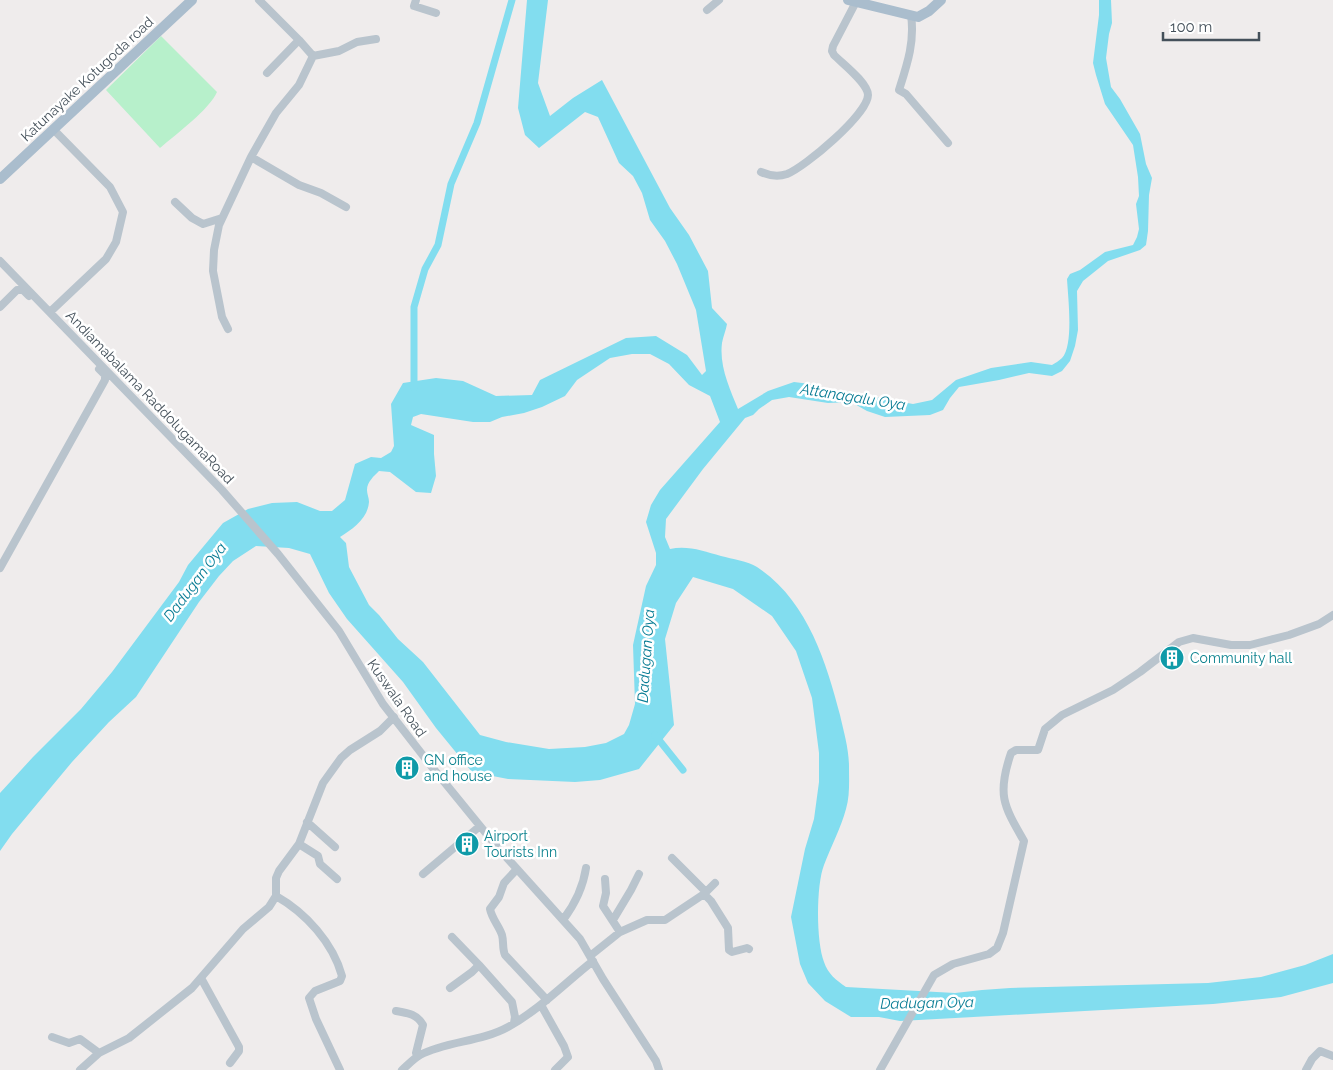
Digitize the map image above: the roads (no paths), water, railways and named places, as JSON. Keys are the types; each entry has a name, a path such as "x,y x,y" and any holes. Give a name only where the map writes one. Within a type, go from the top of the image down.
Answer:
{"main road":[{"name":"Katunayake Kotugoda road","path":"0,179 192,0"},
{"path":"853,1 918,17 929,11 941,0"}],"street":[{"path":"259,0 313,56"},
{"path":"416,0 414,6 436,13"},
{"path":"707,10 719,0"},
{"path":"761,172 771,176 786,174 805,164 835,139 867,103 868,94 865,85 832,51 853,1"},
{"path":"911,16 913,30 910,54 899,90 906,94 948,143"},
{"path":"313,56 339,51 357,42 376,39"},
{"path":"267,73 299,40"},
{"path":"228,329 222,317 214,270 217,234 222,218 251,157 276,113 299,84 313,56"},
{"path":"50,312 106,259 116,242 123,212 110,187 53,129"},
{"path":"251,157 299,185 321,193 346,206"},
{"path":"175,202 192,218 203,224 222,218"},
{"name":"Andiamabalama RaddolugamaRoad","path":"0,261 222,490 278,554"},
{"path":"0,307 18,290 23,290 105,375 105,380 0,568"},
{"name":"Kuswala Road","path":"278,554 339,631 367,679 394,717 480,826 580,938 656,1061 659,1070"},
{"path":"880,1070 934,975 953,964 989,954 997,948 1003,933 1024,841 1007,813 1002,795 1010,753 1016,750 1038,750 1045,729 1062,715 1120,685 1179,642 1192,638 1231,645 1250,645 1304,630 1319,624 1333,615"},
{"path":"80,1070 99,1053 129,1038 192,988 243,929 269,907 276,896 276,878 279,871 299,844 323,783 341,758 380,731 394,717"},
{"path":"307,822 335,847"},
{"path":"422,874 480,826"},
{"path":"299,844 318,856 320,864 337,879"},
{"path":"672,858 705,893 728,928 729,950 732,952 747,948 749,950"},
{"path":"563,920 571,909 583,884 586,868"},
{"path":"517,869 504,883 499,897 490,909 491,916 502,936 502,948 505,955 544,1002 564,1046 568,1057 555,1070"},
{"path":"613,920 639,874"},
{"path":"605,879 606,893 603,906 620,932"},
{"path":"402,1070 418,1056 435,1049 483,1037 507,1028 544,1002 620,932 647,920 665,920 705,893 715,883"},
{"path":"276,896 306,919 331,947 339,965 342,976 340,981 316,991 309,998 316,1019 339,1070"},
{"path":"452,937 512,1002 515,1017 514,1023"},
{"path":"450,988 479,965"},
{"path":"201,978 240,1047 239,1052 230,1063"},
{"path":"396,1011 413,1014 420,1019 423,1026 416,1053 418,1056"},
{"path":"52,1037 69,1043 80,1035 99,1053"},
{"path":"1306,1070 1312,1059 1320,1051 1333,1056"}],"water":[{"path":"527,0 548,0 538,83 550,116 573,98 602,80 670,208 689,235 708,271 712,308 727,324 722,343 722,360 738,409 768,391 794,382 810,384 827,390 844,391 913,404 932,400 956,380 991,368 1031,362 1052,365 1060,360 1066,352 1068,343 1067,279 1070,274 1080,270 1105,252 1133,245 1137,237 1139,229 1136,204 1139,196 1133,145 1105,104 1093,63 1099,0 1111,0 1112,23 1106,58 1111,87 1140,134 1146,164 1152,178 1149,195 1148,231 1146,245 1140,250 1108,261 1083,281 1077,291 1078,330 1075,346 1070,361 1062,371 1052,376 1029,373 959,387 943,410 930,415 885,417 867,411 851,402 828,403 789,397 772,400 753,415 745,418 703,469 666,519 665,537 670,549 696,549 757,567 789,596 802,614 821,653 845,735 849,760 849,783 844,816 821,874 818,899 818,928 821,953 826,966 833,976 846,987 955,993 1010,988 1208,983 1261,977 1305,965 1333,954 1333,983 1281,997 1213,1004 900,1021 879,1017 851,1017 825,1001 808,983 800,964 791,917 805,849 814,819 819,782 819,753 812,698 796,651 772,616 733,589 693,577 676,603 665,639 674,725 639,769 600,780 575,782 508,779 472,772 436,728 403,682 347,619 329,593 310,554 289,548 256,546 233,561 219,576 199,602 136,697 109,722 72,762 0,851 0,793 81,709 112,672 179,582 188,565 223,523 248,509 272,503 297,502 320,511 332,511 345,500 355,464 371,457 381,458 391,452 394,446 391,404 403,383 436,378 463,381 496,396 532,395 540,380 626,338 656,336 687,355 702,375 706,371 696,310 677,264 665,241 650,220 642,193 633,176 619,163 598,117 585,112 539,148 525,135 518,108","holes":["632,354 650,354 669,364 689,385 710,396 720,422 660,490 651,505 646,522 656,553 656,565 646,586 633,645 635,704 629,725 624,734 606,743 585,747 549,749 506,742 480,735 423,662 398,639 369,605 349,567 346,543 340,537 355,527 366,513 369,502 367,487 371,479 379,471 390,472 416,492 431,493 436,476 434,435 411,425 413,417 421,414 473,422 490,422 502,417 524,413 565,396 577,380 610,358"]}],"waterway":[{"path":"414,388 414,307 425,269 438,245 451,184 477,123 512,0"},
{"path":"655,735 683,770"}],"place":[{"name":"Community hall","path":"1172,658"},
{"name":"GN office and house","path":"407,768"},
{"name":"Airport Tourists Inn","path":"467,844"}],"water label":[{"name":"Attanagalu Oya","path":"853,397"},
{"name":"Dadugan Oya","path":"195,582"},
{"name":"Dadugan Oya","path":"646,656"},
{"name":"Dadugan Oya","path":"927,1003"}]}
